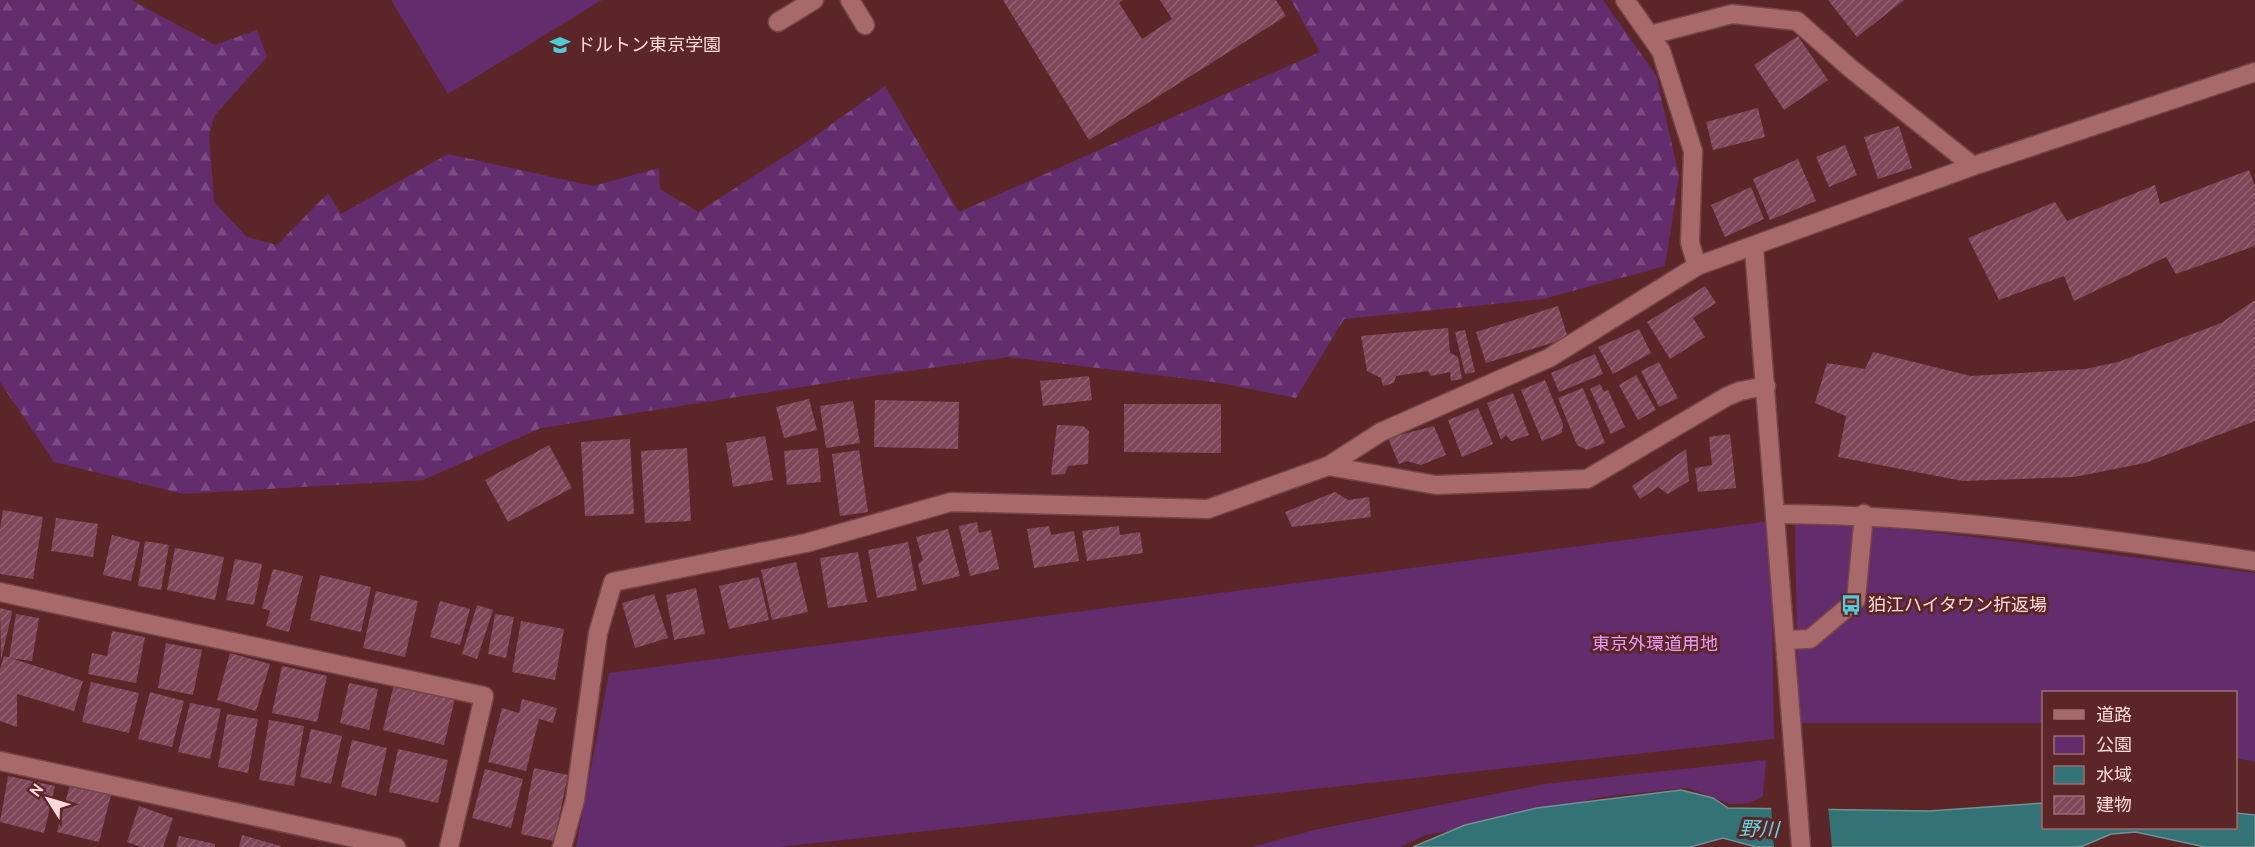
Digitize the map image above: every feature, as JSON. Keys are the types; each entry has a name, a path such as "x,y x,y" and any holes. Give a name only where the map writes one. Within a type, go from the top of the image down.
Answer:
{"street":[{"path":"778,22 814,0"},
{"path":"850,0 865,25"},
{"path":"1625,0 1661,51 1693,151 1690,243 1697,266"},
{"path":"1650,35 1732,14 1797,21 1850,68 1973,166"},
{"path":"562,847 575,800 598,633 613,582 806,543 951,502 1208,509 1328,466 1381,432 1549,358 1697,266 1754,248 1973,166 2255,72"},
{"path":"1754,248 1801,847"},
{"path":"1328,466 1436,485 1587,479 1726,397 1740,391 1766,386"},
{"path":"1776,514 1864,514 1994,526 2255,561"},
{"path":"1785,640 1810,639 1856,600 1864,514"},
{"path":"0,592 484,696 449,847"},
{"path":"0,761 396,847"}],"green space":[{"path":"0,0 131,0 215,45 257,30 267,57 215,115 209,134 214,202 247,237 277,245 328,193 341,214 448,154 593,186 659,168 660,189 698,212 808,141 885,86 959,212 1320,52 1291,0 1603,0 1656,75 1679,176 1665,266 1543,299 1344,319 1296,398 1221,383 1008,357 541,428 423,480 183,494 54,462 0,382"},
{"path":"391,0 602,0 448,94"},
{"path":"1795,517 2009,541 2255,573 2255,762 2237,758 2237,691 2042,691 2042,723 1798,723"},
{"name":"東京外環道用地","path":"1771,521 1774,739 779,847 576,847 609,673"},
{"path":"1766,760 1763,796 1750,803 1730,804 1688,788 1602,797 1483,825 1426,835 1400,847 1252,847 1314,830 1545,784"}],"water":[{"name":"野川","path":"1681,790 1713,798 1728,808 1929,811 2042,803 2042,829 2237,829 2237,813 2255,815 2255,847 2205,847 2136,832 2111,834 2083,846 2074,847 1756,847 1723,838 1690,847 1413,847 1465,825 1537,808"}],"pier":[{"path":"1771,805 1828,806 1832,847 1774,847"}],"building":[{"path":"1003,0 1123,0 1119,3 1142,39 1172,19 1160,0 1276,0 1286,16 1089,140"},
{"path":"1828,0 1904,0 1857,37"},
{"path":"1798,36 1828,80 1784,110 1754,65"},
{"path":"1758,108 1765,137 1713,150 1706,122"},
{"path":"1899,126 1912,168 1878,179 1864,137"},
{"path":"1845,145 1857,175 1829,187 1816,157"},
{"path":"1798,159 1816,201 1770,220 1753,179"},
{"path":"2249,170 2255,186 2255,246 2176,274 2166,257 2074,301 2064,276 1999,300 1968,238 2055,202 2067,221 2155,185 2160,204"},
{"path":"1751,187 1764,219 1725,237 1711,205"},
{"path":"1705,286 1716,303 1693,318 1705,337 1670,359 1647,322"},
{"path":"2255,300 2255,421 2145,463 2074,477 1963,481 1838,457 1846,416 1815,403 1827,363 1865,369 1873,352 1971,376 2085,369 2118,362 2221,323"},
{"path":"1558,306 1568,338 1486,363 1476,332"},
{"path":"1448,328 1450,353 1458,357 1462,379 1451,381 1450,372 1431,376 1428,371 1396,376 1394,383 1383,386 1381,378 1367,371 1361,336"},
{"path":"1639,329 1651,353 1613,374 1598,347"},
{"path":"1465,330 1475,372 1465,374 1455,332"},
{"path":"1595,354 1603,374 1559,392 1551,373"},
{"path":"1659,362 1678,398 1659,407 1641,371"},
{"path":"1636,375 1656,410 1638,420 1619,385"},
{"path":"1089,376 1092,400 1043,406 1040,381"},
{"path":"1545,380 1563,424 1562,433 1542,441 1521,390"},
{"path":"1600,384 1604,392 1608,390 1625,427 1611,434 1590,389"},
{"path":"1583,388 1605,443 1587,450 1577,445 1558,398"},
{"path":"1513,393 1529,435 1511,441 1506,435 1501,440 1487,403"},
{"path":"809,399 817,430 784,438 776,407"},
{"path":"875,400 959,402 958,449 874,447"},
{"path":"853,401 860,443 826,448 820,406"},
{"path":"1124,404 1221,404 1221,453 1124,452"},
{"path":"1478,408 1493,444 1462,457 1448,420"},
{"path":"1057,425 1083,426 1089,431 1088,464 1068,466 1065,474 1051,475"},
{"path":"1434,426 1446,455 1421,465 1407,461 1399,464 1388,438"},
{"path":"1730,434 1736,488 1698,492 1695,468 1712,465 1709,437"},
{"path":"765,436 773,480 733,487 726,443"},
{"path":"630,439 634,514 585,516 581,442"},
{"path":"549,445 572,488 508,522 485,480"},
{"path":"687,448 691,521 645,523 641,451"},
{"path":"818,448 821,482 787,485 784,451"},
{"path":"1686,449 1689,481 1668,494 1658,487 1640,499 1632,486"},
{"path":"859,450 868,512 840,516 832,454"},
{"path":"1335,492 1348,500 1369,497 1371,517 1292,527 1285,512"},
{"path":"3,510 43,517 33,579 0,574 0,529"},
{"path":"56,518 98,524 93,557 51,551"},
{"path":"977,522 979,533 991,530 999,569 970,576 959,526"},
{"path":"1049,526 1051,535 1074,531 1079,561 1034,568 1027,529"},
{"path":"1119,526 1120,535 1140,532 1143,553 1087,561 1082,531"},
{"path":"948,529 960,576 923,585 918,564 923,560 916,537"},
{"path":"112,535 140,542 131,581 103,575"},
{"path":"145,541 169,545 161,590 138,586"},
{"path":"908,542 917,590 877,598 868,550"},
{"path":"175,548 224,557 215,600 167,590"},
{"path":"858,552 867,602 828,608 820,558"},
{"path":"235,559 262,564 254,605 226,600"},
{"path":"796,562 808,612 772,620 761,570"},
{"path":"273,569 303,576 289,632 266,626 270,611 262,608"},
{"path":"320,575 371,587 361,632 310,620"},
{"path":"759,577 769,620 729,629 719,586"},
{"path":"696,588 705,634 674,640 666,595"},
{"path":"376,591 418,601 405,657 363,648"},
{"path":"654,594 668,638 635,648 622,603"},
{"path":"440,601 470,609 460,645 430,637"},
{"path":"477,605 493,610 477,659 462,654"},
{"path":"0,608 12,611 1,660"},
{"path":"16,614 39,618 32,661 9,658"},
{"path":"495,614 514,617 506,658 488,654"},
{"path":"521,621 564,629 555,680 512,672"},
{"path":"112,631 145,637 136,683 88,674 92,653 107,656"},
{"path":"166,643 202,650 193,695 158,688"},
{"path":"230,653 270,664 256,711 217,700"},
{"path":"4,656 83,681 74,711 17,694 17,727 0,721 0,669"},
{"path":"282,666 327,676 317,722 272,713"},
{"path":"91,682 139,693 129,733 82,722"},
{"path":"349,683 378,689 369,730 340,723"},
{"path":"394,684 455,698 444,745 383,730"},
{"path":"150,692 184,701 172,747 138,739"},
{"path":"522,699 557,708 553,723 539,719 526,771 488,762 502,708 519,713"},
{"path":"190,703 221,709 210,759 178,752"},
{"path":"227,714 258,719 248,773 218,767"},
{"path":"269,720 304,726 294,786 259,780"},
{"path":"311,729 342,736 331,784 300,777"},
{"path":"352,740 387,748 376,796 341,787"},
{"path":"398,749 448,760 438,803 389,792"},
{"path":"534,768 568,775 554,841 521,834"},
{"path":"485,769 523,779 511,828 472,818"},
{"path":"8,776 55,786 44,833 0,822"},
{"path":"70,785 111,795 99,842 57,832"},
{"path":"139,806 173,818 163,847 141,847 127,842"},
{"path":"242,835 281,846 281,847 239,847"},
{"path":"179,836 215,844 215,847 176,847"}],"place":[{"name":"ドルトン東京学園","path":"560,45"},
{"name":"狛江ハイタウン折返場","path":"1851,605"}]}
